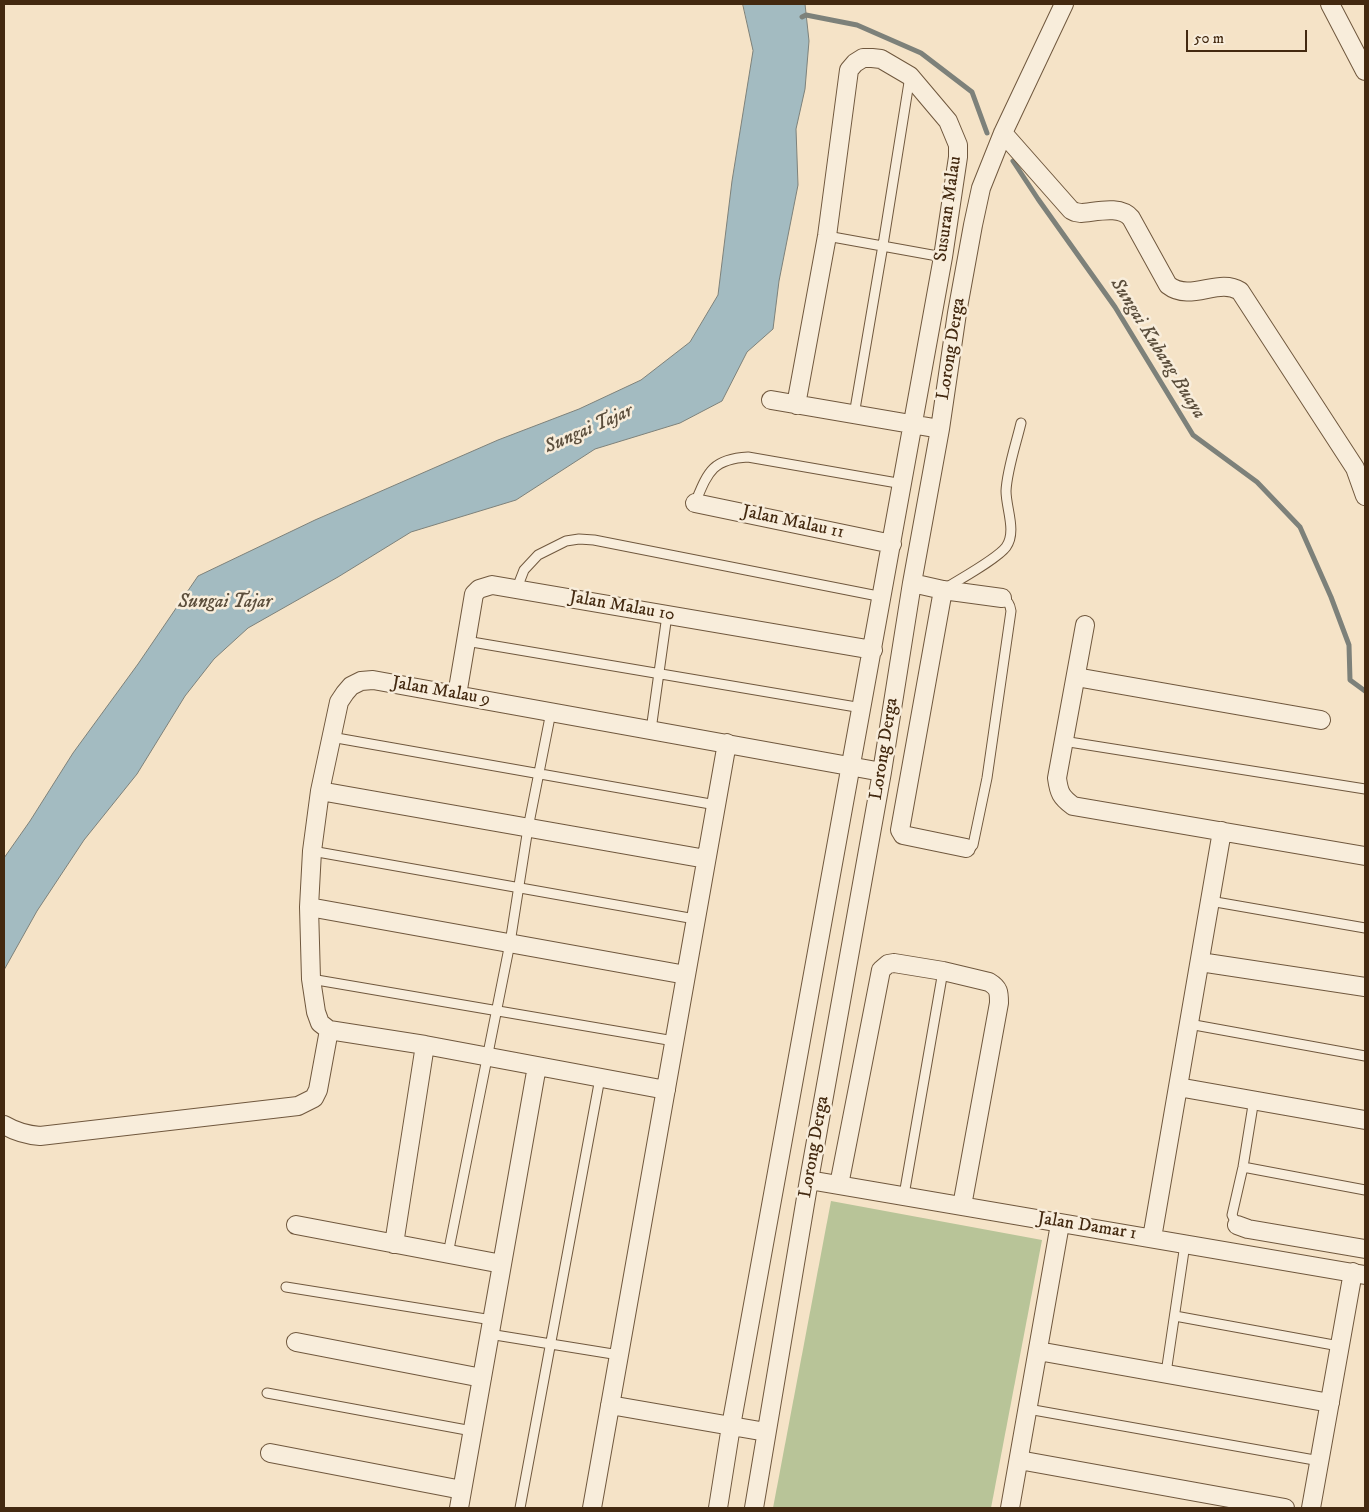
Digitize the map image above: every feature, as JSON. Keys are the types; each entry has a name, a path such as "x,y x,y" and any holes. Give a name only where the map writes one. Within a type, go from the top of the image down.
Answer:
{"street":[{"name":"Lorong Derga","path":"754,1508 809,1180 882,772 973,225 982,188 1003,133 1064,4"},
{"path":"1330,4 1365,71"},
{"name":"Susuran Malau","path":"718,1508 731,1426 914,425 958,157 958,145 948,121 910,76 881,59 863,58 849,70 827,236"},
{"path":"1003,133 1071,210 1081,213 1119,211 1128,214 1132,218 1168,285 1173,289 1192,292 1232,287 1240,291 1355,468 1365,496"},
{"path":"796,405 827,236"},
{"path":"771,400 940,430"},
{"name":"Jalan Malau 11","path":"695,502 892,544"},
{"path":"912,583 943,590 1002,598"},
{"name":"Jalan Malau 10","path":"457,695 474,594 479,589 492,585 873,650"},
{"path":"943,590 900,830 903,835 966,848"},
{"path":"1085,625 1057,778 1059,790 1064,800 1073,806 1365,856"},
{"path":"1076,677 1321,720"},
{"name":"Jalan Malau 9","path":"329,1030 320,1023 316,1012 311,978 309,907 312,851 320,792 340,702 351,686 361,681 373,680 882,772"},
{"path":"592,1508 726,743"},
{"path":"320,792 706,859"},
{"path":"1152,1238 1222,831"},
{"path":"309,907 686,975"},
{"path":"1200,962 1365,988"},
{"path":"839,1185 880,970 888,964 894,963 989,982 996,986 999,1003 962,1206"},
{"path":"4,1125 28,1135 40,1136 298,1106 314,1098 318,1090 329,1030 425,1045 666,1090"},
{"path":"394,1244 425,1045"},
{"path":"459,1508 537,1066"},
{"path":"1178,1087 1365,1120"},
{"name":"Jalan Damar 1","path":"809,1180 1359,1274"},
{"path":"1010,1508 1060,1224"},
{"path":"296,1225 502,1264"},
{"path":"1237,1225 1248,1230 1365,1249"},
{"path":"1311,1508 1339,1346 1359,1274"},
{"path":"296,1342 482,1378"},
{"path":"1038,1351 1330,1403"},
{"path":"610,1405 766,1432"},
{"path":"270,1453 462,1490"},
{"path":"1019,1460 1285,1508"}],"lane":[{"path":"854,414 910,76"},
{"path":"827,236 943,257"},
{"path":"943,590 993,558 1004,550 1008,544 1011,527 1007,504 1007,484 1021,423"},
{"path":"695,502 706,476 718,464 737,458 748,457 903,484"},
{"path":"517,588 524,570 538,554 566,541 579,539 594,540 883,597"},
{"path":"966,848 970,848 973,845 987,778 1010,621 1010,605 1002,598"},
{"path":"651,730 667,615"},
{"path":"466,641 862,708"},
{"path":"448,1254 510,943 528,828 551,712"},
{"path":"331,737 716,805"},
{"path":"1063,741 1365,789"},
{"path":"312,851 695,920"},
{"path":"1210,901 1365,928"},
{"path":"904,1195 943,972"},
{"path":"311,978 674,1041"},
{"path":"1189,1024 1365,1056"},
{"path":"520,1508 600,1078"},
{"path":"1237,1225 1232,1215 1243,1167 1254,1099"},
{"path":"1243,1167 1365,1190"},
{"path":"1166,1373 1186,1244"},
{"path":"286,1287 491,1327 550,1344 619,1355"},
{"path":"1175,1316 1339,1346"},
{"path":"266,1393 472,1431"},
{"path":"1028,1409 1320,1461"}],"green space":[{"path":"831,1201 1042,1240 991,1508 773,1508"}],"water":[{"name":"Sungai Tajar","path":"743,4 805,4 809,41 805,89 796,129 798,185 779,281 773,329 747,352 722,401 680,423 595,449 516,500 411,532 338,577 248,628 214,659 185,696 137,774 84,840 37,911 4,970 4,858 73,753 138,664 198,576 315,520 498,440 579,409 641,380 690,342 718,295 732,181 753,51"}],"waterway":[{"name":"Sungai Kubang Buaya","path":"802,17 806,15 857,25 921,53 972,92 987,133"},
{"name":"Sungai Kubang Buaya","path":"1013,161 1115,307 1193,435 1257,482 1300,527 1331,597 1349,645 1350,680 1365,691"}]}
